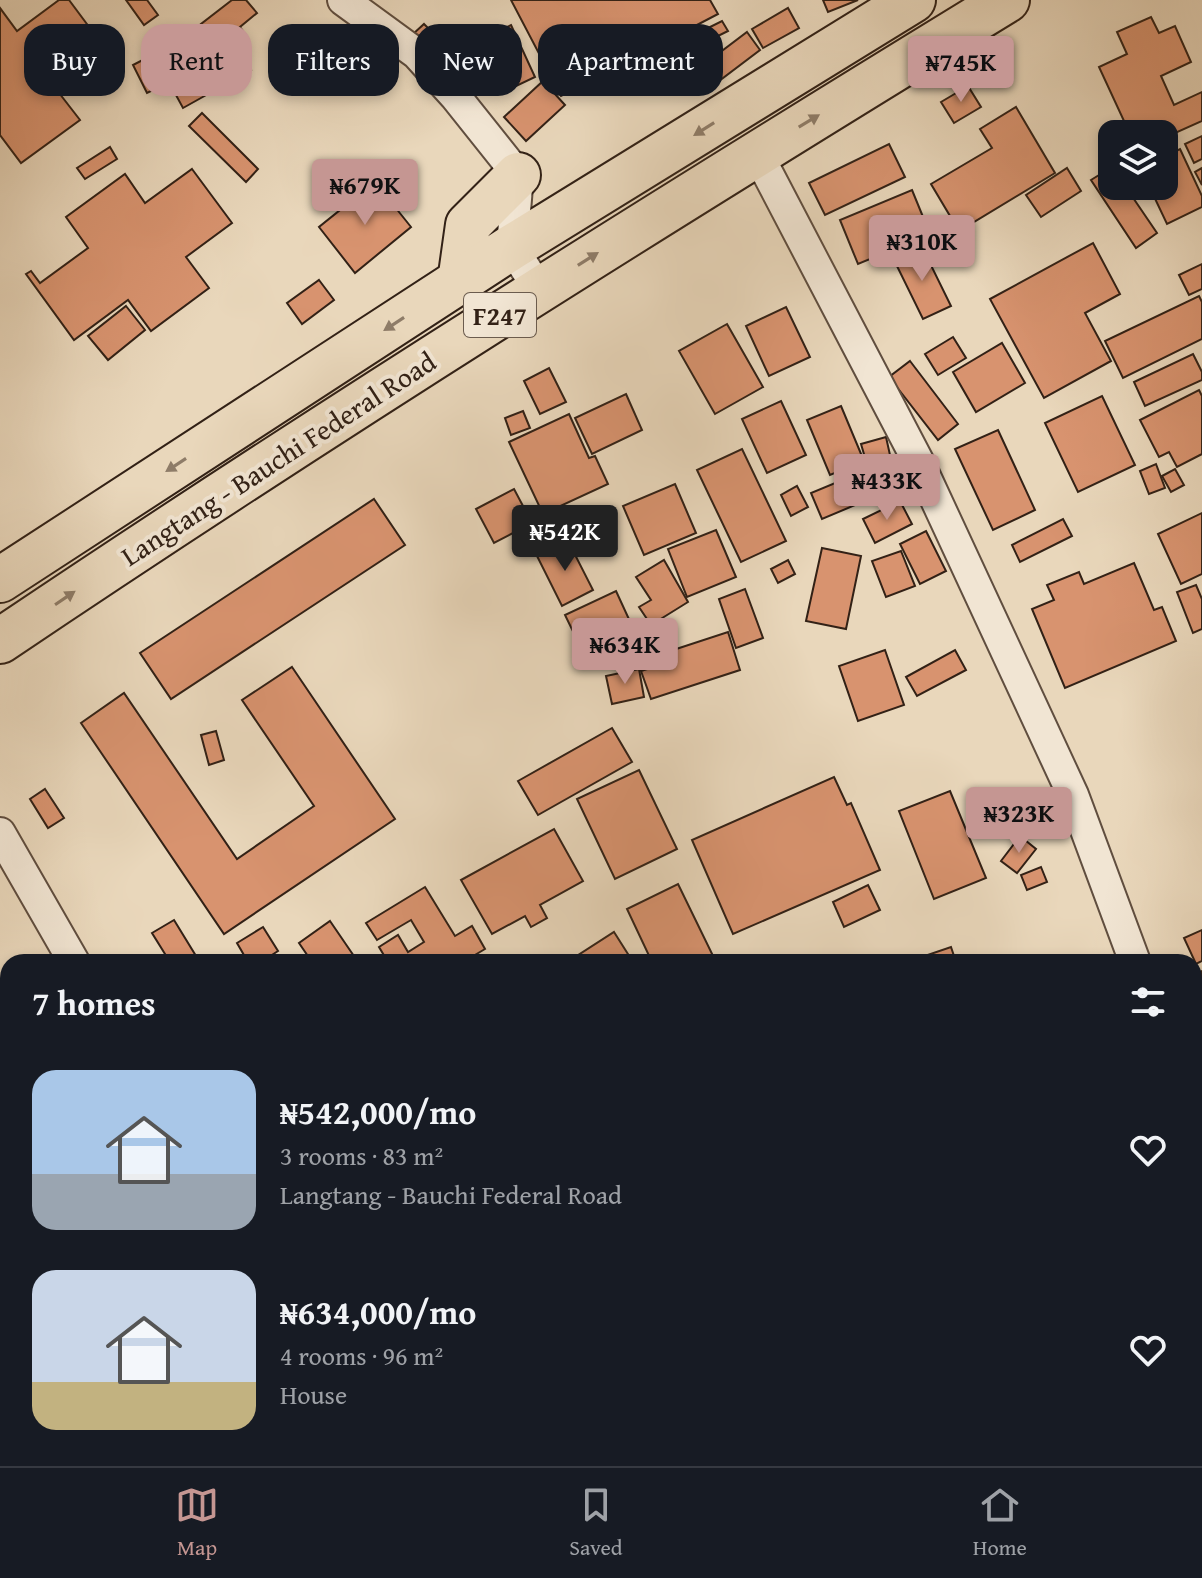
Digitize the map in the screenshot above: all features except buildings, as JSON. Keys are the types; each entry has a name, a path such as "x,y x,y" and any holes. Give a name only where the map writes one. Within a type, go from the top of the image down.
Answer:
{"main road":[{"name":"Langtang - Bauchi Federal Road","path":"0,641 200,506 539,290 1007,0"},
{"name":"Langtang - Bauchi Federal Road","path":"0,580 512,247 894,5"},
{"path":"460,282 468,225 518,175"}],"street":[{"path":"343,0 417,54 518,175 512,247 539,290"},
{"path":"757,153 918,461 1073,795 1132,954"},
{"path":"0,833 69,954"}]}
